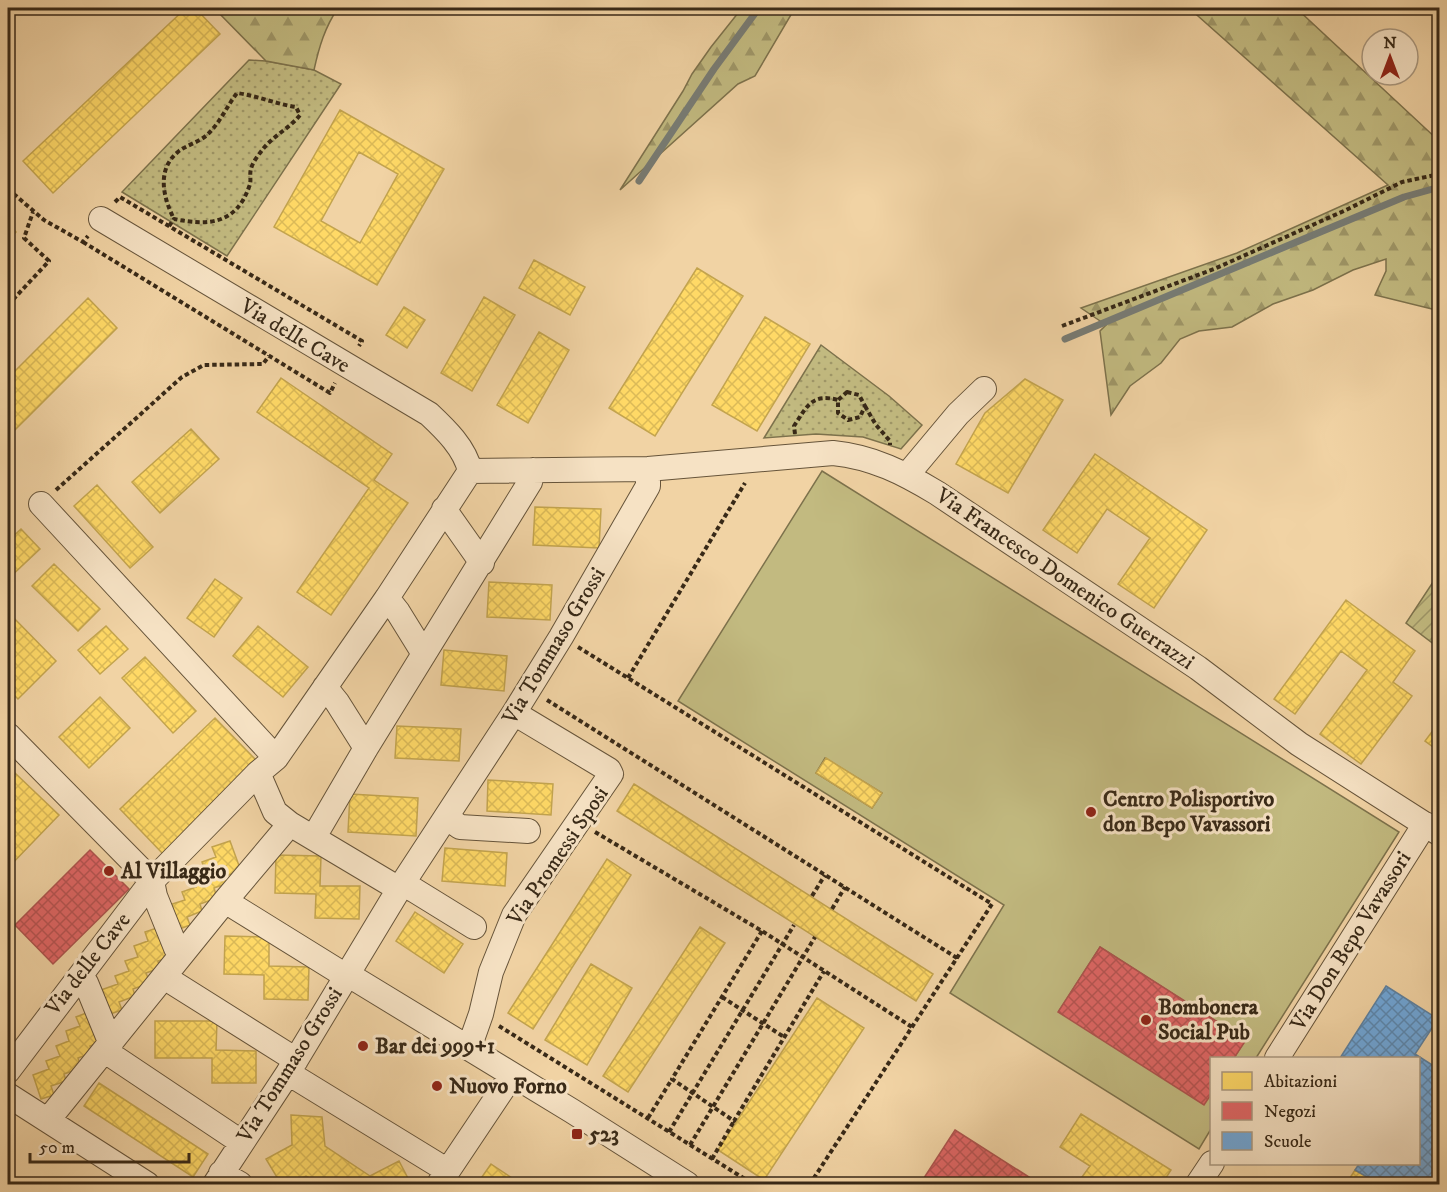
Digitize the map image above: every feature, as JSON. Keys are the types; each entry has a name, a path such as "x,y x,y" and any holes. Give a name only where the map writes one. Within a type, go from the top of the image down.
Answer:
{"street":[{"name":"Via delle Cave","path":"8,1071 152,881 267,766 387,598 470,471 462,451 429,414 101,219"},
{"path":"906,475 958,414 984,389"},
{"name":"Via Francesco Domenico Guerrazzi","path":"648,469 833,453 853,455 873,461 906,475 937,493 1198,668 1299,744 1432,829"},
{"path":"470,471 648,469"},
{"name":"Via Tommaso Grossi","path":"225,1181 241,1142 292,1067 400,887 561,637 648,486 648,469"},
{"path":"314,837 366,748 482,563 530,482 533,470"},
{"path":"41,504 267,766 275,812 290,824 400,887 414,890 474,927"},
{"path":"444,509 482,563"},
{"path":"387,598 424,654"},
{"path":"325,687 338,702 366,748"},
{"name":"Via Promessi Sposi","path":"469,1048 481,1014 491,972 514,915 611,772 514,713"},
{"path":"8,735 152,881 155,896 181,955"},
{"path":"446,817 460,827 528,831"},
{"path":"48,1120 290,824"},
{"name":"Via Don Bepo Vavassori","path":"1278,1057 1432,829"},
{"path":"225,901 469,1048 687,1185"},
{"path":"164,977 443,1178 512,1075"},
{"path":"86,983 108,1048 241,1142"},
{"path":"8,1095 147,1185"},
{"path":"1198,1185 1211,1165"}],"path":[{"path":"237,93 259,96 278,104 296,107 300,115 294,123 264,148 251,169 251,184 241,205 225,218 198,224 174,219 163,191 164,174 172,157 206,136 237,93"},
{"path":"1062,326 1214,269 1346,210 1402,182 1440,174"},
{"path":"8,189 44,220 83,243 101,219"},
{"path":"8,305 49,261 24,237 33,212"},
{"path":"169,226 174,219"},
{"path":"41,504 182,377 204,365 263,364 269,356"},
{"path":"865,406 860,417 848,420 838,412 838,400 847,392 859,395 876,425 890,441 891,453"},
{"path":"796,443 794,426 809,403 825,397 838,400"},
{"path":"628,678 759,460"},
{"path":"561,637 992,904 810,1185"},
{"path":"529,688 957,958"},
{"path":"578,823 762,931 912,1027"},
{"path":"812,896 825,875"},
{"path":"832,909 845,887"},
{"path":"669,1132 795,925"},
{"path":"648,1119 762,931"},
{"path":"690,1145 815,937"},
{"path":"712,1158 824,971"},
{"path":"722,997 784,1037"},
{"path":"481,1014 753,1185"},
{"path":"672,1080 734,1121"}],"green space":[{"path":"214,8 338,8 329,22 314,70 266,61"},
{"path":"742,8 795,8 755,76 738,84 620,190 692,74"},
{"path":"1189,8 1296,8 1360,68 1360,87 1381,87 1439,141 1439,308 1432,309 1375,295 1386,271 1386,259 1353,270 1313,290 1273,304 1232,327 1199,331 1180,339 1161,363 1130,386 1111,415 1100,331 1106,325 1081,308 1237,253 1388,185"},
{"path":"249,60 314,70 341,84 227,256 122,192"},
{"path":"821,345 889,396 922,425 901,449 863,437 816,434 764,438"},
{"path":"822,471 1399,832 1257,1057 1235,1057 1245,1040 1100,947 1059,1011 1210,1092 1210,1131 1199,1149 950,993 1004,905 678,701","holes":["825,758 882,793 872,808 816,773"]},
{"path":"1439,573 1440,648 1406,623"}],"building: Abitazioni":[{"path":"186,8 195,8 220,34 53,193 23,161"},
{"path":"340,110 444,169 377,285 274,227","holes":["359,152 398,174 360,243 321,221"]},
{"path":"8,223 16,232 8,241"},
{"path":"534,260 585,287 570,315 519,288"},
{"path":"697,268 743,296 655,436 609,408"},
{"path":"484,297 515,315 472,391 441,373"},
{"path":"88,298 117,328 8,437 8,378"},
{"path":"404,307 425,320 407,348 386,335"},
{"path":"765,317 810,344 757,431 712,405"},
{"path":"539,332 569,350 528,423 497,405"},
{"path":"281,378 392,454 374,480 408,503 331,615 297,592 369,488 257,412"},
{"path":"1025,379 1063,400 1008,493 956,464 985,413"},
{"path":"191,429 219,459 160,513 132,482"},
{"path":"1095,454 1207,530 1154,608 1118,584 1150,538 1107,509 1077,553 1043,530"},
{"path":"97,485 153,547 130,568 74,506"},
{"path":"535,507 601,509 599,548 533,545"},
{"path":"21,529 40,549 8,579 8,541"},
{"path":"54,564 100,609 78,631 32,586"},
{"path":"215,579 242,598 214,637 187,618"},
{"path":"489,582 552,585 550,620 487,617"},
{"path":"1346,600 1415,651 1393,682 1412,696 1361,764 1320,734 1367,670 1341,651 1295,714 1274,699"},
{"path":"8,612 56,661 18,699 8,689"},
{"path":"106,626 128,649 100,674 78,650"},
{"path":"258,626 308,667 283,697 233,656"},
{"path":"444,650 507,656 504,691 441,685"},
{"path":"145,657 196,711 173,733 122,678"},
{"path":"100,697 130,728 89,768 59,737"},
{"path":"215,718 258,762 163,854 120,809"},
{"path":"1440,721 1440,752 1425,741"},
{"path":"397,726 461,729 459,761 395,758"},
{"path":"826,758 882,793 872,808 816,773"},
{"path":"15,773 59,815 8,868 8,781"},
{"path":"488,780 553,784 551,815 487,811"},
{"path":"634,784 933,974 916,1001 617,811"},
{"path":"350,794 418,798 416,836 348,832"},
{"path":"230,841 241,871 225,876 228,883 214,888 217,898 200,904 202,911 187,917 190,925 177,930 169,905 185,900 182,892 196,887 192,876 205,871 202,862 216,857 212,847"},
{"path":"445,848 507,853 505,886 442,881"},
{"path":"276,855 321,856 320,886 360,886 359,919 315,918 316,894 275,893"},
{"path":"607,859 631,875 533,1029 508,1013"},
{"path":"415,912 463,944 444,973 396,941"},
{"path":"163,926 174,956 158,961 160,968 146,973 150,983 133,989 135,996 119,1002 122,1010 110,1014 101,990 118,984 115,976 129,971 125,961 138,957 134,946 148,941 145,932"},
{"path":"700,927 725,943 628,1092 603,1076"},
{"path":"225,936 269,937 269,966 309,967 308,1000 264,999 264,975 224,974"},
{"path":"591,964 632,988 587,1065 545,1040"},
{"path":"817,998 864,1028 764,1180 718,1150"},
{"path":"94,1010 105,1041 90,1046 92,1053 78,1058 81,1068 64,1074 66,1081 51,1086 54,1095 41,1099 33,1075 49,1069 46,1061 60,1056 56,1046 69,1041 66,1031 80,1026 76,1017"},
{"path":"155,1021 217,1021 216,1050 256,1051 256,1083 212,1083 212,1058 155,1058"},
{"path":"99,1083 208,1154 193,1177 84,1106"},
{"path":"1081,1114 1171,1170 1162,1184 1119,1184 1108,1178 1104,1184 1094,1184 1082,1177 1090,1166 1060,1147"},
{"path":"291,1115 322,1117 325,1146 370,1176 399,1161 411,1184 321,1184 306,1176 287,1184 281,1184 266,1159 292,1145"},
{"path":"491,1164 521,1184 477,1184"},
{"path":"1355,1170 1379,1184 1346,1184"}],"building: Negozi":[{"path":"90,850 129,889 53,964 15,925"},
{"path":"1100,947 1246,1040 1235,1057 1210,1057 1210,1096 1204,1105 1058,1012"},
{"path":"955,1130 1040,1184 920,1184"}],"building: Scuole":[{"path":"1386,986 1438,1019 1415,1054 1420,1057 1341,1057"},
{"path":"1420,1057 1440,1070 1440,1184 1423,1184 1414,1179 1411,1184 1379,1184 1355,1170 1358,1165 1420,1165"}],"waterway":[{"path":"639,181 714,69 759,8"},
{"path":"1065,339 1404,197 1440,187"}],"place":[{"name":"Centro Polisportivo don Bepo Vavassori","path":"1091,812"},
{"name":"Al Villaggio","path":"109,871"},
{"name":"Bombonera Social Pub","path":"1146,1020"},
{"name":"Bar dei 999+1","path":"363,1046"},
{"name":"Nuovo Forno","path":"437,1086"},
{"name":"523","path":"577,1134"}]}
